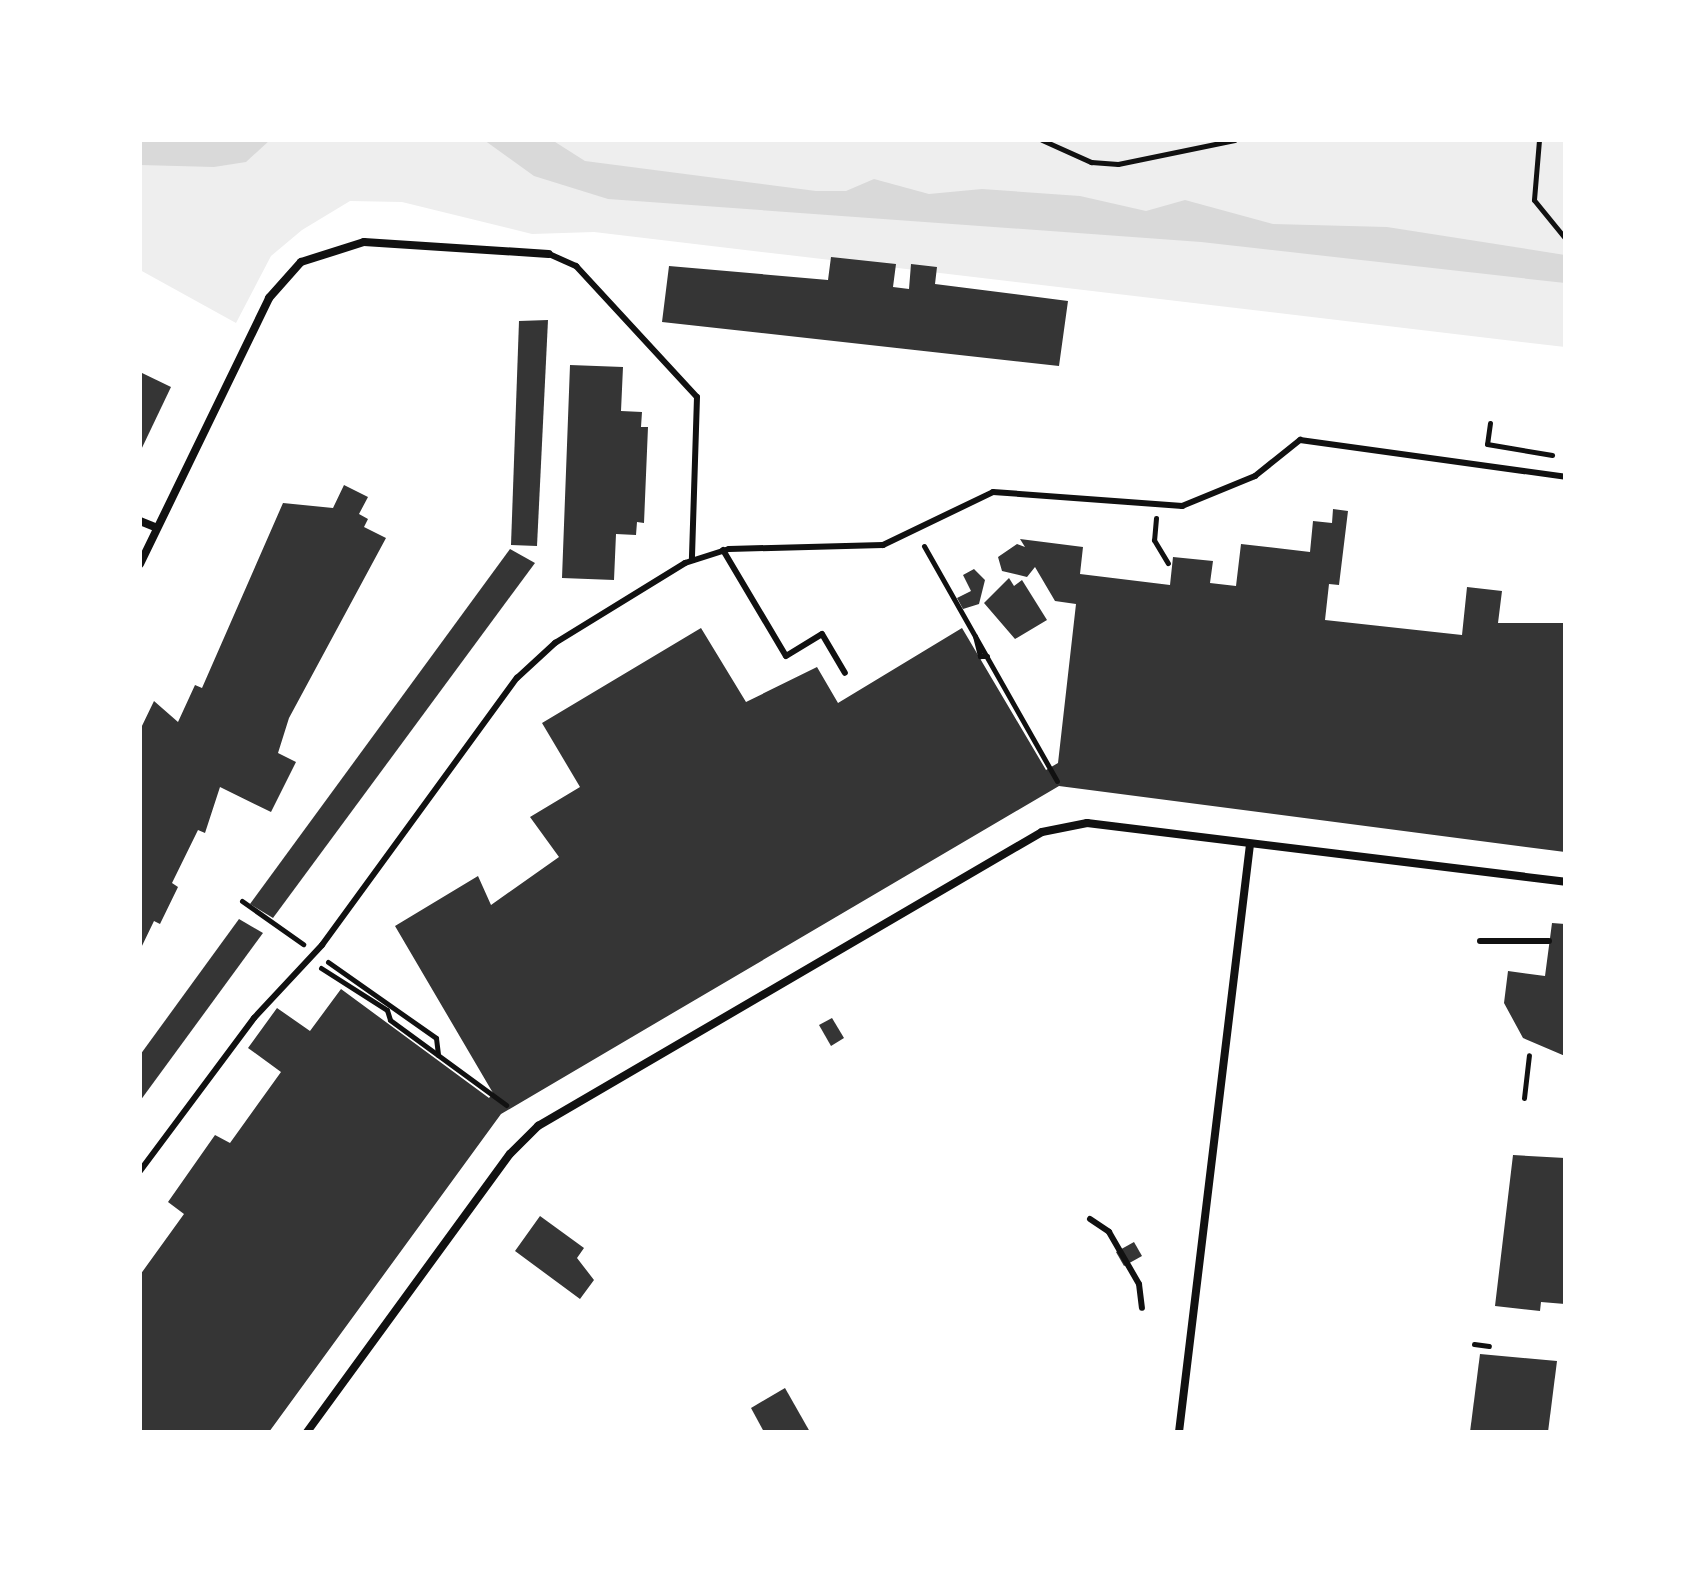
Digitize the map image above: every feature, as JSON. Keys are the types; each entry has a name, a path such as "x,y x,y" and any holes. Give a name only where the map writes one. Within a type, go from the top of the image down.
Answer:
{"street":[{"path":"140,564 269,298 301,262 364,242 549,254"},
{"path":"140,521 157,528"},
{"path":"307,1432 510,1154 558,1113 1042,832 1087,823 1565,882"},
{"path":"1179,1432 1250,844"}],"lane":[{"path":"549,254 576,266 697,397 692,560"},
{"path":"140,1171 254,1018 310,960 536,657 692,560 723,550 883,545 993,492 1157,507 1224,492 1300,440 1565,477"},
{"path":"723,550 786,656 822,634 845,673"},
{"path":"1480,941 1549,941"},
{"path":"1090,1219 1109,1232 1139,1284 1142,1308"}],"path":[{"path":"1042,140 1091,162 1118,164 1235,140"},
{"path":"1539,140 1534,200 1565,238"},
{"path":"1490,423 1487,444 1554,455"},
{"path":"1157,507 1154,540 1168,563"},
{"path":"924,546 1057,781"},
{"path":"983,664 989,658"},
{"path":"242,901 309,949"},
{"path":"322,958 436,1038 438,1055"},
{"path":"310,960 387,1010 438,1055 506,1105"},
{"path":"1524,1098 1529,1055"},
{"path":"1474,1344 1489,1346"}],"shaded area":[{"path":"140,140 1565,140 1565,347 594,232 532,234 402,202 350,201 302,230 271,256 236,323 140,270"},
{"path":"140,140 270,140 246,162 214,167 140,165"},
{"path":"484,140 552,140 585,161 816,191 846,191 874,179 929,194 982,189 1080,196 1146,211 1185,200 1273,224 1387,227 1565,255 1565,283 1201,242 608,199 534,176"}],"building":[{"path":"831,257 896,264 893,287 909,289 911,264 937,267 935,284 1068,301 1059,366 662,322 669,266 828,280"},
{"path":"548,320 537,546 511,545 519,321"},
{"path":"570,365 623,367 621,411 642,412 641,427 648,427 644,523 637,522 636,535 616,534 614,580 562,578"},
{"path":"140,372 171,387 140,452"},
{"path":"344,485 368,497 359,514 368,519 364,527 386,538 289,718 278,753 296,762 271,812 220,787 205,833 198,830 172,883 178,887 160,924 154,921 140,950 140,730 154,701 178,722 195,685 202,688 283,503 333,508"},
{"path":"1333,509 1348,511 1339,585 1329,584 1325,620 1462,635 1467,587 1502,591 1498,623 1565,623 1565,852 1059,786 501,1114 269,1432 140,1432 140,1275 184,1214 168,1202 215,1135 230,1143 281,1072 248,1048 277,1008 310,1031 341,989 489,1098 493,1093 395,926 478,876 491,905 559,857 530,817 580,787 542,723 701,628 746,702 817,667 838,703 962,628 1046,770 1058,763 1076,604 1055,601 1035,567 1027,577 1002,571 998,557 1017,544 1025,547 1020,539 1083,547 1080,574 1170,585 1173,557 1213,561 1210,583 1236,586 1241,544 1310,552 1313,521 1332,523"},
{"path":"510,549 535,563 273,918 250,904"},
{"path":"974,569 985,580 979,604 963,609 957,598 971,591 963,575"},
{"path":"1009,578 1014,586 1022,580 1047,620 1015,639 984,603"},
{"path":"239,919 263,933 140,1101 140,1055"},
{"path":"1552,923 1565,924 1565,1056 1523,1038 1504,1003 1508,971 1545,976"},
{"path":"832,1018 844,1038 831,1046 819,1025"},
{"path":"1513,1155 1565,1158 1565,1304 1541,1302 1540,1311 1495,1306"},
{"path":"540,1216 584,1248 577,1258 594,1280 580,1299 515,1251"},
{"path":"1134,1242 1142,1256 1124,1266 1116,1252"},
{"path":"1480,1354 1557,1361 1548,1432 1470,1432"},
{"path":"785,1388 810,1432 764,1432 751,1408"}]}
